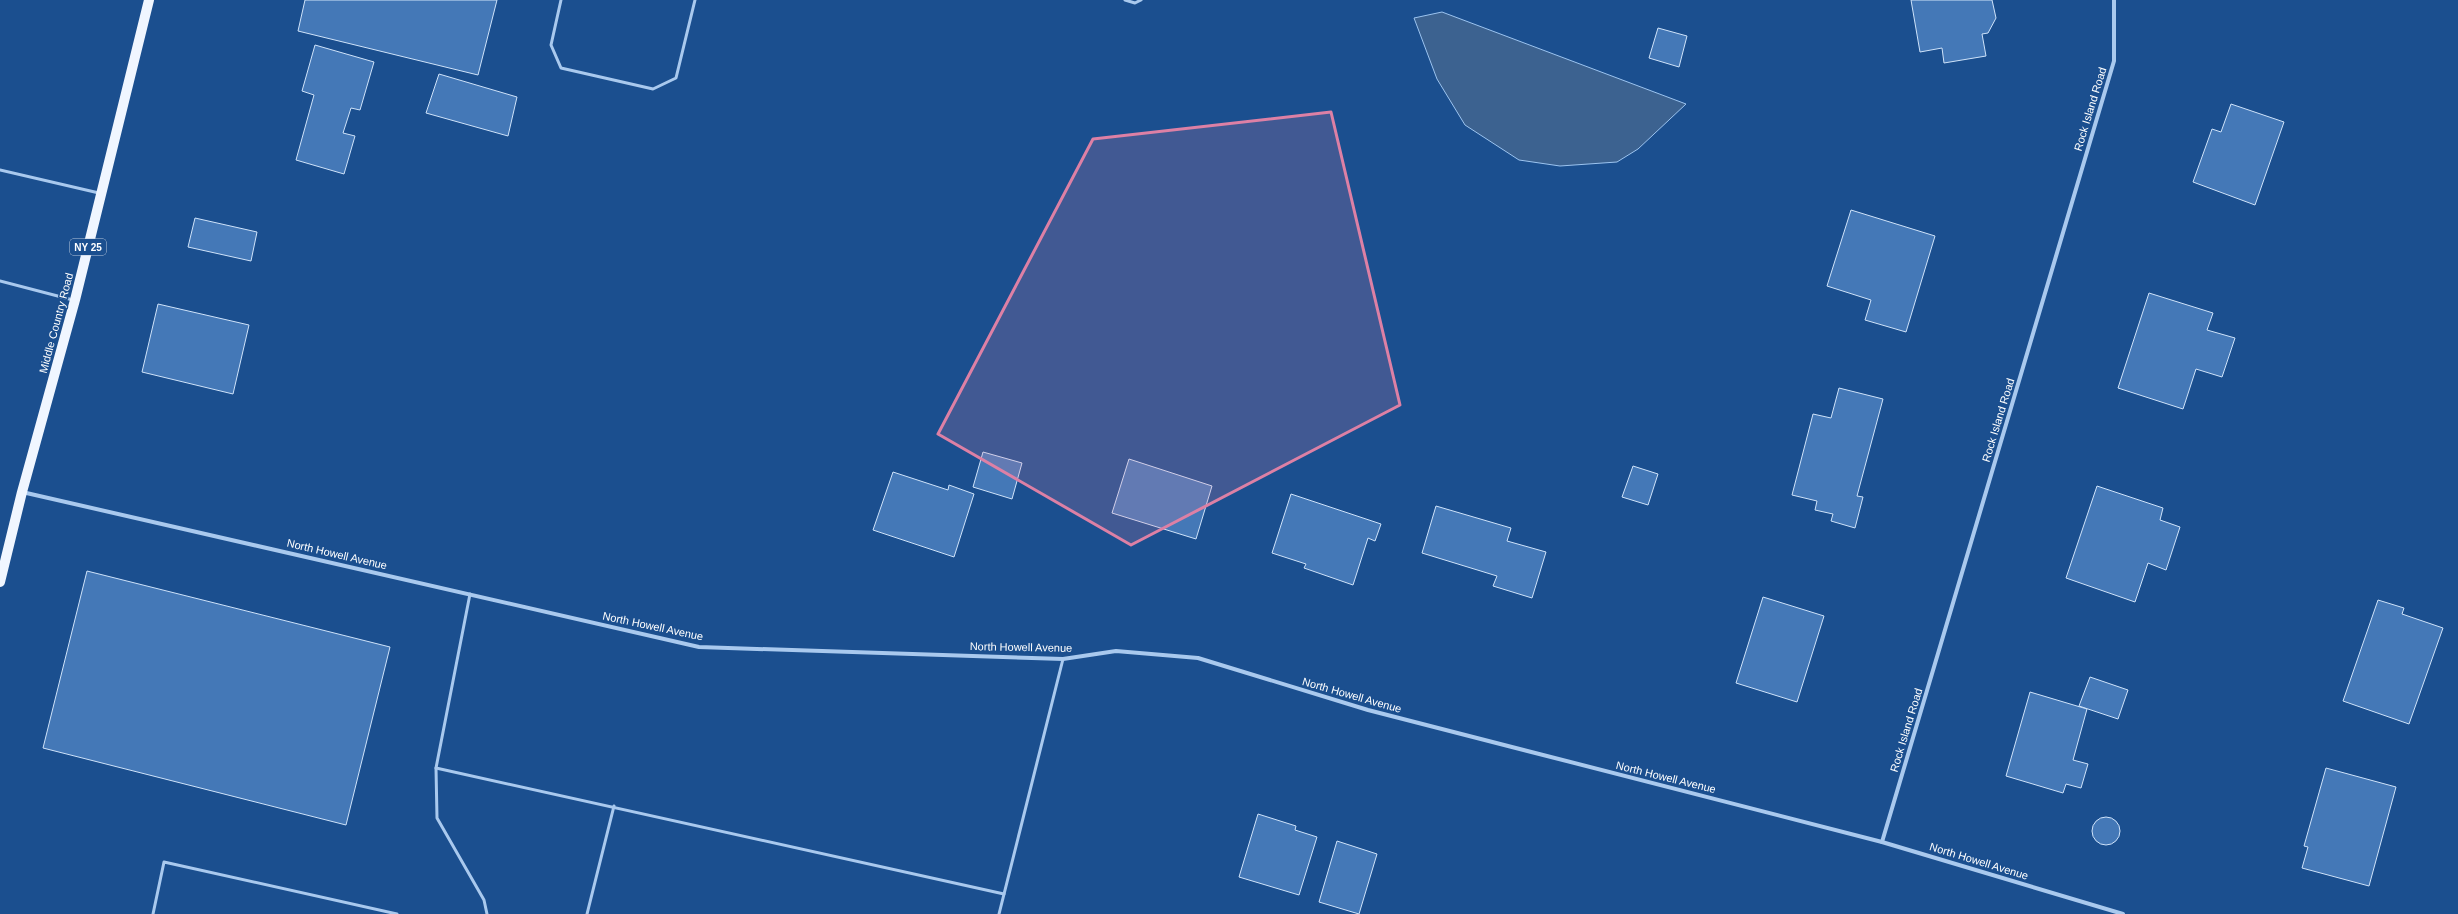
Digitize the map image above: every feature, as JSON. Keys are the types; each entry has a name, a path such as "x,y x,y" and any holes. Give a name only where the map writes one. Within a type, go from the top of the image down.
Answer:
{"main road":[{"name":"Middle Country Road","path":"0,580 22,492 75,300 149,0"}],"street":[{"name":"Rock Island Road","path":"1882,842 2114,61 2114,0"},
{"name":"North Howell Avenue","path":"22,492 698,647 1063,659 1116,651 1198,658 1368,710 1882,842 2123,914"}],"lane":[{"path":"561,0 551,45 561,68 653,89 676,78 695,0"},
{"path":"1125,0 1135,3 1141,0"},
{"path":"0,170 101,194"},
{"path":"0,281 75,300"},
{"path":"470,594 436,768 437,818 484,900 487,914"},
{"path":"999,914 1063,659"},
{"path":"436,768 614,806 1004,894"},
{"path":"587,914 614,806"},
{"path":"153,914 164,862 397,914"}],"highlighted area":[{"path":"1331,112 1400,405 1131,545 938,434 1093,139"}],"water":[{"path":"1442,12 1686,104 1638,149 1617,162 1560,166 1519,160 1465,125 1437,79 1414,18"}],"building":[{"path":"305,0 497,0 478,75 298,31"},
{"path":"1911,0 1992,0 1996,18 1988,33 1982,34 1986,56 1944,63 1942,48 1920,52"},
{"path":"1658,28 1687,36 1679,67 1649,58"},
{"path":"315,45 374,62 360,110 351,108 343,133 355,136 344,174 296,160 314,95 302,91"},
{"path":"439,74 517,97 508,136 426,113"},
{"path":"2231,104 2284,122 2255,205 2193,182 2212,129 2221,132"},
{"path":"1851,210 1935,236 1906,332 1865,320 1871,300 1827,286"},
{"path":"195,218 257,232 251,261 188,247"},
{"path":"2149,293 2213,313 2207,330 2235,338 2222,377 2196,369 2183,409 2118,388"},
{"path":"158,304 249,325 233,394 142,372"},
{"path":"1839,388 1883,399 1857,496 1863,497 1855,528 1831,521 1833,514 1815,510 1817,501 1792,495 1813,414 1831,418"},
{"path":"983,452 1022,463 1012,499 973,487"},
{"path":"1129,459 1212,486 1196,539 1112,513"},
{"path":"1633,466 1658,474 1648,505 1622,497"},
{"path":"893,472 948,490 949,485 974,494 954,557 873,530"},
{"path":"2097,486 2163,508 2160,520 2180,527 2166,570 2148,563 2135,602 2066,578"},
{"path":"1291,494 1381,524 1375,541 1368,538 1353,585 1304,568 1306,564 1272,553"},
{"path":"1436,506 1511,528 1507,541 1546,552 1532,598 1493,586 1497,576 1422,553"},
{"path":"87,571 390,647 346,825 43,748"},
{"path":"1763,597 1824,616 1797,702 1736,683"},
{"path":"2378,600 2404,608 2402,614 2443,628 2409,724 2343,701"},
{"path":"2090,677 2128,690 2118,719 2079,706"},
{"path":"2030,692 2087,709 2073,760 2088,764 2081,788 2066,784 2063,793 2006,776"},
{"path":"2326,768 2396,787 2369,886 2302,868 2308,847 2304,846"},
{"path":"1258,814 1296,826 1295,830 1317,837 1299,895 1239,877"},
{"path":"2106,817 2116,821 2120,831 2116,841 2106,845 2096,841 2092,831 2096,821"},
{"path":"1337,841 1377,854 1359,914 1319,902"}]}
